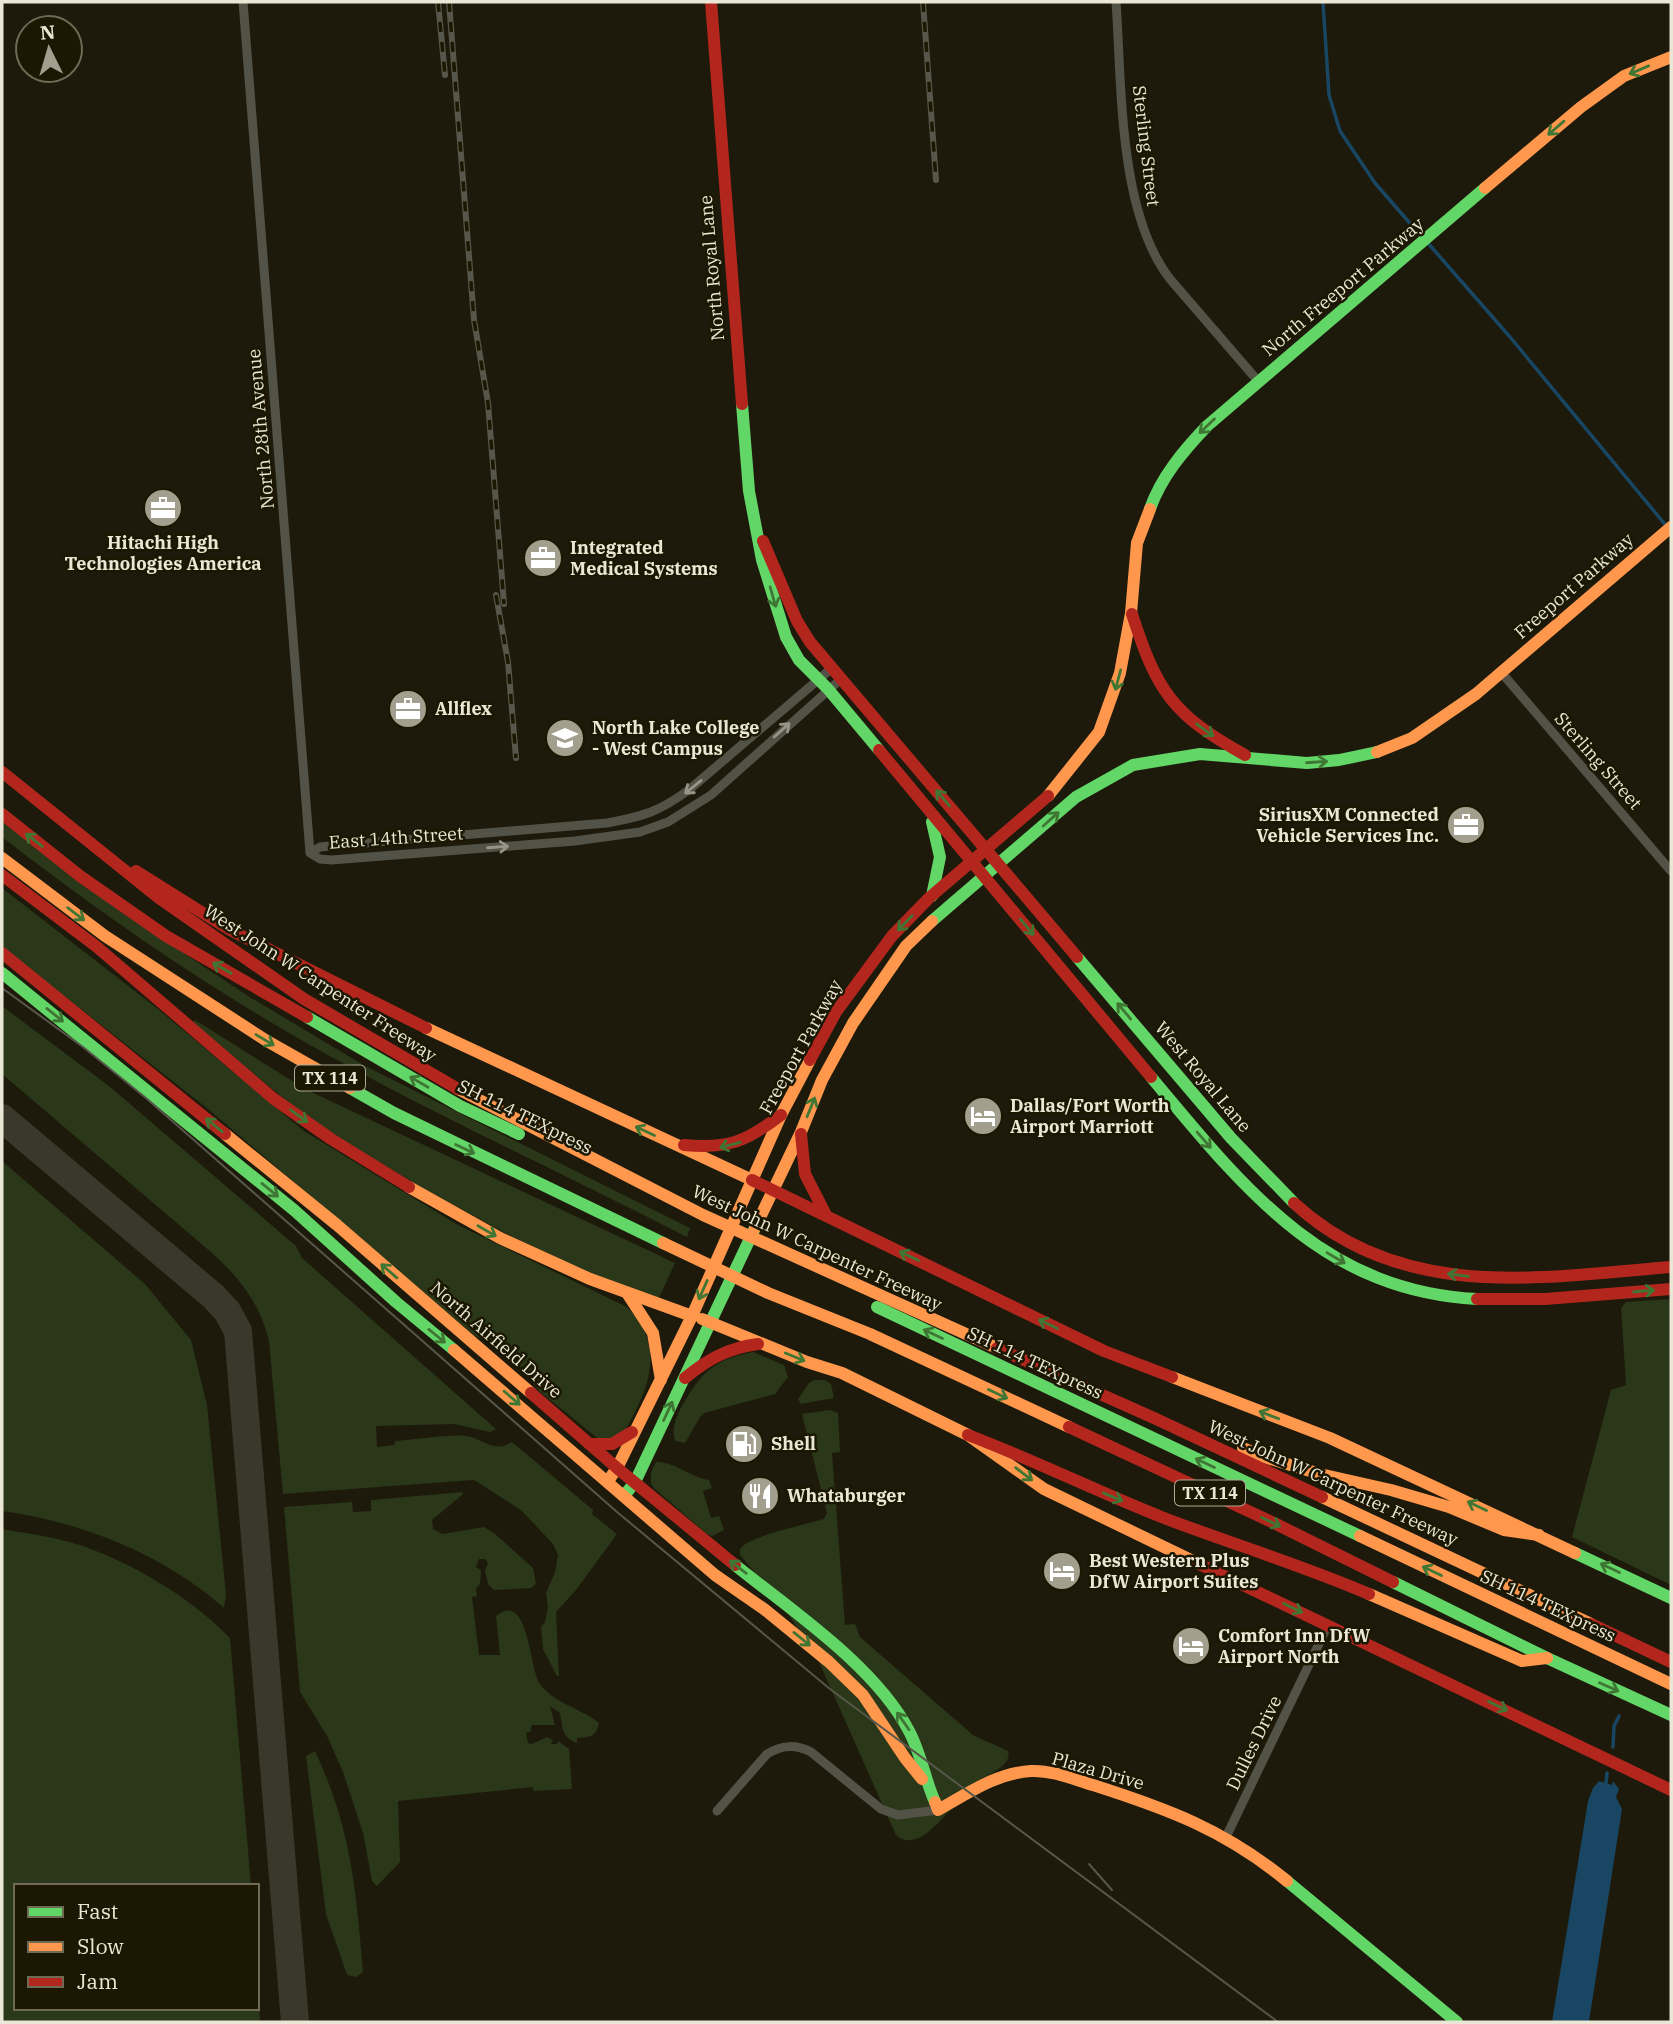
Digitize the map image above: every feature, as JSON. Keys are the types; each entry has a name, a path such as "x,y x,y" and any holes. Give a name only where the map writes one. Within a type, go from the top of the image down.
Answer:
{"main road":[{"name":"North Royal Lane","path":"711,2 730,276 749,491 762,560 786,637 799,660 823,684 972,862"},
{"name":"North Freeport Parkway","path":"1131,613 1137,543 1154,497 1182,452 1207,426 1609,85 1639,69 1671,57"},
{"name":"Freeport Parkway","path":"624,1496 635,1482 801,1132 822,1080 847,1033 906,946 983,874 1021,846 1076,797 1133,765 1200,754 1307,763 1339,760 1380,751 1412,738 1441,720 1501,672 1671,527"},
{"name":"North Royal Lane","path":"758,531 797,621 810,642 832,668"},
{"path":"1131,613 1154,672 1174,704 1203,730 1249,757"},
{"name":"Freeport Parkway","path":"608,1482 692,1315 781,1115 831,1023 864,972 892,936 932,896 1042,802 1099,732 1120,673 1131,613"},
{"name":"West Royal Lane","path":"832,668 1200,1101 1258,1167 1313,1219 1343,1238 1379,1255 1458,1276 1505,1280 1671,1267"},
{"name":"West John W Carpenter Freeway","path":"2,772 159,898 304,999 421,1070 499,1112 701,1218 784,1258 1154,1418 1671,1662"},
{"path":"928,811 937,835 940,857 932,896"},
{"name":"SH 114 TEXpress","path":"2,814 80,876 166,936 460,1106 701,1218"},
{"name":"West John W Carpenter Freeway","path":"105,856 167,888 245,938 399,1015 774,1190 1104,1351 1329,1438 1671,1598"},
{"name":"TX 114","path":"2,858 105,936 267,1041 394,1113 768,1293 870,1334 1200,1488 1547,1658 1671,1715"},
{"path":"972,862 1226,1166 1273,1214 1342,1263 1405,1287 1482,1300 1527,1301 1671,1289"},
{"path":"2,874 97,947 275,1099 385,1173 500,1238 627,1293 842,1373 968,1435 1028,1458 1112,1497 1325,1575 1522,1661 1547,1658"},
{"name":"North Airfield Drive","path":"2,953 337,1225 617,1468 863,1669 910,1732 938,1810"},
{"name":"North Airfield Drive","path":"2,973 294,1210 396,1302 715,1575 764,1609 829,1662 863,1695 905,1758 927,1785"},
{"path":"831,1023 847,1033"},
{"path":"1182,1114 1200,1101"},
{"path":"672,1144 718,1148 741,1142 759,1133 781,1115"},
{"path":"801,1132 805,1174 827,1216"},
{"path":"1371,1275 1379,1255"},
{"name":"SH 114 TEXpress","path":"784,1258 1671,1684"},
{"path":"1612,1272 1614,1294"},
{"path":"627,1293 653,1329 661,1380"},
{"path":"682,1380 711,1356 734,1346 760,1343"},
{"path":"1154,1418 1180,1418 1261,1456 1449,1507 1504,1530 1539,1535"},
{"path":"589,1444 611,1445 621,1442 637,1427"},
{"path":"968,1435 1044,1489 1671,1790"},
{"name":"Plaza Drive","path":"938,1810 997,1777 1014,1773 1053,1773 1184,1817 1226,1837 1265,1863 1457,2022"}],"street":[{"name":"North 28th Avenue","path":"243,2 310,853"},
{"name":"Sterling Street","path":"1116,2 1130,174 1136,208 1149,243 1157,262 1170,279 1258,381"},
{"name":"East 14th Street","path":"310,853 320,859 331,860 575,841 655,828 711,794 823,684 832,668"},
{"name":"Sterling Street","path":"1501,672 1671,871"},
{"name":"East 14th Street","path":"310,853 330,846 607,823 648,815 665,808 823,684 841,679"},
{"name":"Dulles Drive","path":"1226,1837 1328,1625"},
{"name":"Plaza Drive","path":"717,1811 767,1754 776,1748 790,1746 811,1752 881,1809 898,1815 938,1810"}],"green space":[{"path":"2,818 118,909 248,996 365,1066 690,1228 687,1237 402,1095 236,1001 117,922 2,837"},
{"path":"2,888 158,1009 304,1131 458,1225 627,1307 647,1337 650,1368 641,1400 624,1432 616,1439 601,1441 539,1391 521,1368 493,1344 475,1336 208,1109 2,947"},
{"path":"2,1006 109,1086 296,1246 302,1258 496,1429 490,1432 454,1424 376,1426 377,1447 394,1445 395,1441 451,1436 466,1436 500,1447 512,1442 593,1510 592,1514 617,1534 576,1590 556,1612 559,1676 543,1649 541,1627 545,1622 548,1607 546,1593 555,1572 558,1555 553,1544 521,1510 474,1480 283,1494 269,1341 254,1303 240,1282 212,1253 2,1074"},
{"path":"195,1020 305,1089 675,1263 659,1298 587,1272 513,1237 426,1190 313,1122 191,1023"},
{"path":"2,1161 145,1284 191,1340 207,1405 226,1595 224,1608 175,1572 120,1543 62,1523 2,1511"},
{"path":"1671,1299 1671,1585 1572,1537 1611,1390 1626,1385 1621,1308 1626,1302"},
{"path":"753,1352 784,1365 788,1377 775,1394 704,1413 685,1443 675,1441 674,1426 679,1413 703,1375 719,1363"},
{"path":"814,1380 825,1380 831,1384 834,1398 801,1404 798,1399"},
{"path":"830,1410 838,1413 840,1452 832,1453 845,1625 855,1624 860,1637 973,1735 1008,1751 1006,1762 1001,1767 971,1786 937,1824 916,1839 906,1840 896,1835 819,1662 785,1609 740,1555 741,1548 751,1541 824,1519 827,1513 802,1414"},
{"path":"656,1462 669,1464 709,1480 712,1488 703,1491 711,1518 719,1516 724,1530 712,1536 707,1534 655,1489 651,1484 651,1472"},
{"path":"463,1492 432,1520 433,1529 442,1534 484,1527 533,1568 536,1584 531,1588 494,1590 488,1584 485,1570 488,1563 485,1559 479,1559 476,1567 481,1570 480,1584 476,1588 477,1596 472,1597 479,1655 500,1655 496,1616 507,1611 515,1613 522,1621 540,1684 552,1696 599,1723 598,1728 589,1737 577,1738 577,1743 572,1741 562,1728 560,1713 550,1706 555,1725 532,1725 530,1732 526,1733 528,1743 532,1744 547,1737 553,1740 551,1744 557,1744 558,1741 569,1749 572,1789 534,1791 533,1787 398,1801 400,1862 377,1886 372,1881 363,1833 343,1772 327,1736 300,1692 284,1507 352,1502 353,1512 371,1511 371,1500"},
{"path":"2,1529 70,1542 113,1558 177,1594 230,1638 251,1884 14,1884 14,2010 259,2010 259,2000 260,2022 2,2022"},
{"path":"315,1751 337,1806 350,1859 363,1972 356,1977 347,1975 326,1914 306,1756"}],"water":[{"path":"1599,1781 1612,1785 1613,1781 1619,1789 1616,1797 1622,1809 1589,2022 1552,2022 1588,1801"}],"waterway":[{"path":"1323,2 1329,95 1340,131 1375,183 1421,236"},
{"path":"1427,242 1510,337 1668,528"},
{"path":"1613,1747 1614,1726 1619,1716"},
{"path":"1606,1783 1607,1773"}],"taxiway":[{"path":"2,1118 213,1296 227,1311 238,1331 295,2022"}],"tram line":[{"path":"2,988 83,1047 146,1098 617,1512 830,1689 1278,2022"},
{"path":"1089,1864 1112,1890"}],"railway":[{"path":"438,2 445,75"},
{"path":"449,2 474,320 488,403 504,604"},
{"path":"923,2 936,180"},
{"path":"496,595 508,662 516,758"}],"traffic: fast":[{"path":"1150,509 1174,464 1207,426 1485,188"},
{"path":"742,404 749,491 762,560 786,637 799,660 828,689 879,750"},
{"path":"932,921 1076,797 1133,765 1200,754 1307,763 1377,752"},
{"path":"932,822 940,857 932,896"},
{"path":"1077,957 1231,1138 1294,1203"},
{"path":"2,973 294,1210 454,1350"},
{"path":"307,1017 460,1106 519,1134"},
{"path":"1151,1077 1219,1157 1254,1193 1291,1226 1330,1254 1374,1276 1423,1292 1477,1299"},
{"path":"350,1088 394,1113 663,1243"},
{"path":"624,1496 635,1482 755,1228"},
{"path":"877,1307 1360,1536"},
{"path":"1575,1553 1671,1598"},
{"path":"735,1565 831,1641 875,1684 909,1731 935,1802"},
{"path":"1393,1582 1671,1715"},
{"path":"1287,1881 1457,2022"}],"traffic: slow":[{"path":"1485,188 1581,107 1624,76 1671,57"},
{"path":"1048,796 1099,732 1120,673 1131,613 1137,543 1150,509"},
{"path":"1377,752 1412,738 1476,694 1671,527"},
{"path":"2,858 105,936 267,1041 350,1088"},
{"path":"755,1228 801,1132 822,1080 853,1023 906,946 932,921"},
{"path":"426,1028 752,1180"},
{"path":"608,1481 617,1468 692,1316 781,1115 810,1060"},
{"path":"458,1089 703,1215 997,1348"},
{"path":"225,1134 337,1225 531,1393"},
{"path":"409,1187 500,1238 590,1279 692,1316"},
{"path":"663,1243 768,1293 870,1334 1069,1427"},
{"path":"627,1293 653,1333 661,1380"},
{"path":"702,1319 807,1362 842,1373 968,1435 1044,1489 1195,1562"},
{"path":"454,1350 715,1575 764,1609 829,1662 863,1695 922,1779"},
{"path":"1172,1377 1330,1438 1575,1553"},
{"path":"1243,1448 1320,1474 1449,1507 1504,1530 1539,1535"},
{"path":"1322,1497 1591,1624"},
{"path":"1360,1536 1671,1684"},
{"path":"1369,1594 1522,1661 1547,1658"},
{"path":"935,1802 938,1810 982,1785 1018,1773 1055,1773 1146,1803 1195,1823 1241,1848 1287,1881"}],"traffic: jam":[{"path":"711,2 742,404"},
{"path":"763,541 797,621 810,642 1077,957"},
{"path":"1132,614 1150,663 1171,699 1200,727 1245,755"},
{"path":"879,750 1151,1077"},
{"path":"2,772 159,898 304,999 458,1089"},
{"path":"810,1060 836,1012 892,936 929,898 1048,796"},
{"path":"2,814 80,876 166,936 307,1017"},
{"path":"136,871 230,930 426,1028"},
{"path":"2,875 97,947 274,1099 331,1139 409,1187"},
{"path":"2,953 225,1134"},
{"path":"684,1145 713,1146 736,1142 757,1132 781,1115"},
{"path":"801,1134 805,1174 826,1215"},
{"path":"752,1180 1104,1351 1172,1377"},
{"path":"1294,1203 1336,1235 1379,1256 1426,1270 1522,1278 1671,1267"},
{"path":"1477,1299 1545,1299 1671,1289"},
{"path":"685,1378 719,1355 758,1344"},
{"path":"997,1348 1322,1497"},
{"path":"531,1393 735,1565"},
{"path":"1069,1427 1393,1582"},
{"path":"589,1444 612,1444 632,1432"},
{"path":"968,1435 1164,1518 1369,1594"},
{"path":"1195,1562 1671,1790"},
{"path":"1591,1624 1671,1662"}],"place":[{"name":"Hitachi High Technologies America","path":"163,508"},
{"name":"Integrated Medical Systems","path":"543,558"},
{"name":"Allflex","path":"408,709"},
{"name":"North Lake College - West Campus","path":"565,738"},
{"name":"SiriusXM Connected Vehicle Services Inc.","path":"1466,825"},
{"name":"Dallas/Fort Worth Airport Marriott","path":"983,1116"},
{"name":"Shell","path":"744,1444"},
{"name":"Whataburger","path":"760,1496"},
{"name":"Best Western Plus DfW Airport Suites","path":"1062,1571"},
{"name":"Comfort Inn DfW Airport North","path":"1191,1646"}]}
